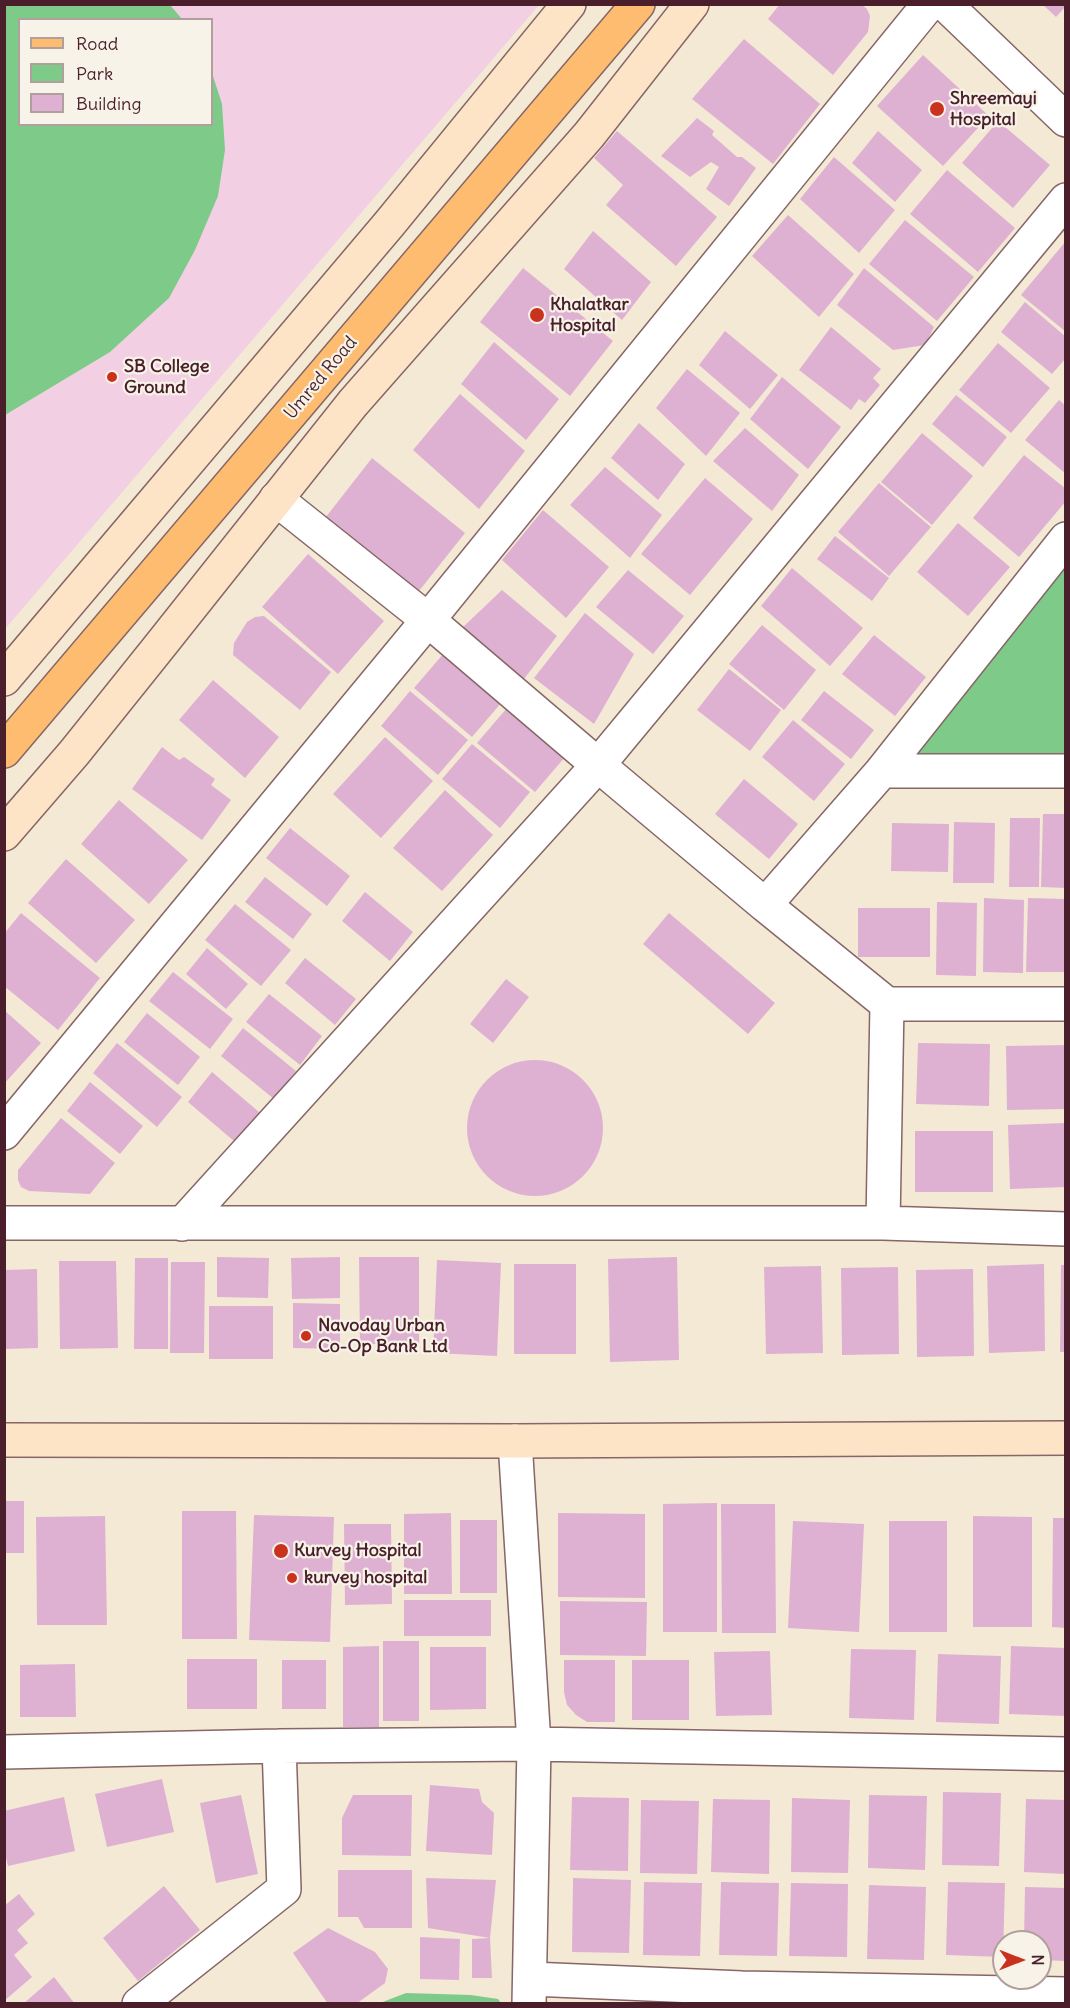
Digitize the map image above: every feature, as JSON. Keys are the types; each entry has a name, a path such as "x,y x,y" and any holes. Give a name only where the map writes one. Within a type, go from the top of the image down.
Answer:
{"main road":[{"name":"Umred Road","path":"4,751 638,4"}],"street":[{"path":"4,679 390,223 569,4"},
{"path":"4,834 74,753 353,403 589,135 692,4"},
{"path":"4,1134 428,620 929,4"},
{"path":"945,4 1065,120"},
{"path":"182,1224 598,765 1065,200"},
{"path":"276,499 428,620 765,905 887,1004 1065,1004"},
{"path":"765,905 882,771 1065,539"},
{"path":"882,771 1065,771"},
{"path":"884,1223 887,1004"},
{"path":"4,1223 884,1223 1065,1229"},
{"path":"4,1440 515,1441 1065,1438"},
{"path":"515,1441 534,1744 530,1991 742,1996 1065,1994"},
{"path":"4,1752 279,1746 534,1744 1065,1754"},
{"path":"139,2004 284,1889 279,1746"}],"shaded area":[{"name":"SB College Ground","path":"5,5 539,5 5,629"}],"green space":[{"path":"4,5 170,5 181,18 18,18 18,126 213,126 213,76 222,104 225,150 218,196 195,250 169,298 110,352 5,415"},
{"path":"1065,559 1065,754 916,754"},
{"path":"406,1993 471,1995 498,1999 501,2003 380,2003"}],"building":[{"path":"780,4 861,4 870,16 868,32 833,75 768,19"},
{"path":"1042,4 1066,4 1066,6 1056,17"},
{"path":"744,39 820,104 773,164 692,99"},
{"path":"923,55 989,116 943,166 877,106"},
{"path":"697,118 714,131 712,135 737,157 742,157 756,168 729,206 706,189 719,167 711,162 690,177 661,156"},
{"path":"998,121 1050,165 1013,208 962,163"},
{"path":"617,131 717,217 676,266 606,205 623,185 594,158"},
{"path":"878,131 922,170 895,202 852,163"},
{"path":"834,157 895,210 859,253 800,199"},
{"path":"947,170 1015,228 978,272 910,214"},
{"path":"788,215 854,274 819,317 752,256"},
{"path":"905,220 974,277 937,321 869,264"},
{"path":"593,231 651,282 622,320 564,269"},
{"path":"1066,241 1066,332 1021,295"},
{"path":"523,268 613,341 570,396 480,322"},
{"path":"864,268 934,327 925,345 893,350 837,305"},
{"path":"1025,302 1066,337 1066,358 1052,374 1001,332"},
{"path":"831,327 881,369 873,378 880,385 865,403 859,399 851,410 799,370"},
{"path":"725,331 778,375 750,409 699,365"},
{"path":"494,342 559,399 526,440 461,384"},
{"path":"998,343 1050,388 1011,433 959,390"},
{"path":"687,369 740,413 706,456 656,408"},
{"path":"782,377 841,427 808,469 750,419"},
{"path":"460,394 525,451 479,509 413,450"},
{"path":"956,395 1007,437 983,467 932,424"},
{"path":"1059,400 1066,406 1066,474 1025,440"},
{"path":"639,423 685,464 658,500 611,458"},
{"path":"745,428 799,475 772,511 713,461"},
{"path":"922,433 973,476 932,525 881,482"},
{"path":"1024,455 1066,489 1066,501 1019,557 973,518"},
{"path":"372,458 465,533 415,596 322,522"},
{"path":"605,467 662,515 630,558 570,505"},
{"path":"705,478 753,519 690,595 641,554"},
{"path":"879,483 931,527 889,576 838,532"},
{"path":"543,510 609,567 566,618 502,560"},
{"path":"958,523 1010,567 968,616 917,572"},
{"path":"835,536 889,578 872,601 817,559"},
{"path":"308,554 384,621 338,674 262,607"},
{"path":"792,568 863,628 830,666 761,606"},
{"path":"628,570 684,616 653,654 596,607"},
{"path":"502,590 557,636 524,679 462,628"},
{"path":"585,613 634,654 594,724 534,678"},
{"path":"264,616 331,672 300,710 233,655 234,643 247,622 255,617"},
{"path":"762,625 816,670 784,710 729,664"},
{"path":"874,635 926,677 895,716 842,674"},
{"path":"444,653 502,702 472,737 414,688"},
{"path":"729,669 781,710 750,751 697,710"},
{"path":"213,680 279,737 245,778 179,720"},
{"path":"410,691 468,740 438,775 381,726"},
{"path":"824,691 874,730 851,759 801,720"},
{"path":"507,708 565,757 535,792 477,743"},
{"path":"793,720 845,764 814,801 762,757"},
{"path":"385,737 433,781 381,838 333,794"},
{"path":"472,744 530,792 500,828 442,779"},
{"path":"162,747 179,760 184,757 215,779 211,785 231,800 202,840 132,789"},
{"path":"744,779 798,824 769,859 715,814"},
{"path":"445,790 493,835 442,891 393,848"},
{"path":"119,800 188,860 149,904 81,844"},
{"path":"1043,814 1066,814 1066,888 1041,887"},
{"path":"1010,818 1040,818 1039,887 1009,887"},
{"path":"954,822 995,823 994,883 953,883"},
{"path":"892,823 949,824 948,872 891,871"},
{"path":"290,828 350,876 327,906 266,858"},
{"path":"66,859 135,920 96,963 28,903"},
{"path":"265,877 312,914 293,939 245,902"},
{"path":"365,892 413,932 390,961 342,921"},
{"path":"984,898 1024,900 1023,973 983,972"},
{"path":"1028,898 1066,899 1066,972 1026,972"},
{"path":"937,902 977,903 976,976 936,975"},
{"path":"235,904 291,950 261,986 205,940"},
{"path":"858,908 930,908 930,957 858,957"},
{"path":"21,913 100,978 58,1030 4,986 4,934"},
{"path":"669,913 775,1003 748,1034 643,944"},
{"path":"207,948 248,984 226,1009 186,974"},
{"path":"305,958 356,999 335,1025 285,983"},
{"path":"173,972 233,1019 210,1049 149,1001"},
{"path":"506,979 529,997 493,1043 470,1024"},
{"path":"269,994 322,1036 300,1065 246,1022"},
{"path":"4,1010 41,1043 4,1084"},
{"path":"147,1013 200,1057 178,1085 124,1042"},
{"path":"243,1028 296,1071 274,1099 221,1056"},
{"path":"117,1043 182,1097 157,1127 93,1073"},
{"path":"918,1043 990,1044 989,1106 916,1104"},
{"path":"1066,1045 1066,1109 1007,1110 1006,1046"},
{"path":"535,1060 561,1065 573,1071 583,1080 592,1090 598,1102 603,1128 598,1154 592,1166 583,1176 573,1185 561,1191 535,1196 509,1191 497,1185 487,1176 478,1166 472,1154 467,1128 472,1102 478,1090 487,1080 497,1071 509,1065"},
{"path":"212,1072 266,1118 241,1147 188,1102"},
{"path":"90,1082 143,1126 120,1154 67,1111"},
{"path":"61,1118 115,1163 90,1194 29,1191 21,1187 18,1180 18,1170"},
{"path":"1066,1123 1066,1187 1010,1189 1008,1125"},
{"path":"915,1131 993,1131 993,1192 915,1192"},
{"path":"217,1257 269,1258 268,1298 217,1297"},
{"path":"340,1257 340,1298 292,1299 291,1258"},
{"path":"359,1257 419,1257 419,1344 360,1344"},
{"path":"677,1257 679,1360 610,1362 608,1259"},
{"path":"135,1258 168,1258 168,1349 134,1349"},
{"path":"437,1260 501,1263 497,1356 433,1353"},
{"path":"59,1261 116,1261 118,1348 60,1349"},
{"path":"171,1262 205,1262 204,1353 170,1353"},
{"path":"514,1264 576,1264 576,1354 514,1354"},
{"path":"1044,1264 1045,1351 989,1353 987,1266"},
{"path":"1061,1265 1066,1265 1066,1352 1060,1352"},
{"path":"821,1266 823,1353 766,1354 764,1267"},
{"path":"898,1267 899,1354 842,1355 841,1268"},
{"path":"37,1269 38,1348 4,1349 4,1270"},
{"path":"973,1269 974,1356 917,1357 916,1270"},
{"path":"293,1303 340,1304 340,1349 293,1348"},
{"path":"209,1306 273,1306 273,1359 209,1359"},
{"path":"4,1501 24,1501 24,1553 4,1553"},
{"path":"717,1503 717,1632 663,1632 663,1504"},
{"path":"721,1504 775,1504 776,1633 722,1633"},
{"path":"182,1511 236,1511 237,1639 182,1639"},
{"path":"451,1513 452,1594 404,1594 404,1514"},
{"path":"558,1513 645,1514 645,1598 558,1597"},
{"name":"kurvey hospital","path":"254,1515 334,1517 330,1642 249,1640"},
{"path":"105,1516 107,1625 37,1625 36,1517"},
{"path":"973,1516 1032,1517 1032,1627 973,1627"},
{"path":"1053,1518 1066,1518 1066,1628 1052,1627"},
{"path":"460,1520 497,1520 497,1593 460,1593"},
{"path":"793,1521 864,1524 859,1632 788,1628"},
{"path":"889,1521 947,1521 947,1632 889,1632"},
{"path":"344,1524 391,1524 392,1604 345,1605"},
{"path":"404,1600 491,1600 491,1636 404,1636"},
{"path":"560,1601 647,1602 646,1656 560,1655"},
{"path":"383,1641 419,1641 419,1721 383,1721"},
{"path":"379,1646 379,1727 343,1727 343,1647"},
{"path":"1011,1646 1066,1648 1066,1716 1009,1714"},
{"path":"430,1647 486,1647 486,1709 430,1710"},
{"path":"851,1649 916,1650 914,1720 849,1718"},
{"path":"770,1651 772,1715 716,1716 714,1652"},
{"path":"938,1654 1001,1656 999,1724 936,1722"},
{"path":"187,1659 257,1659 257,1709 187,1709"},
{"path":"282,1660 326,1660 326,1709 282,1709"},
{"path":"564,1660 615,1660 615,1722 587,1722 567,1705 564,1692"},
{"path":"632,1660 689,1660 689,1720 632,1720"},
{"path":"75,1664 76,1717 20,1717 20,1665"},
{"path":"162,1779 174,1832 107,1847 95,1794"},
{"path":"430,1785 479,1789 482,1802 494,1813 492,1855 426,1851"},
{"path":"943,1792 1001,1793 999,1866 942,1865"},
{"path":"241,1795 258,1874 216,1883 200,1803"},
{"path":"353,1795 412,1795 411,1856 342,1855 342,1818"},
{"path":"869,1795 927,1796 925,1870 868,1868"},
{"path":"64,1797 75,1851 8,1866 4,1849 4,1811"},
{"path":"572,1797 629,1798 628,1871 570,1870"},
{"path":"792,1798 850,1800 848,1873 791,1872"},
{"path":"713,1799 770,1800 769,1874 711,1872"},
{"path":"1026,1799 1066,1800 1066,1874 1024,1872"},
{"path":"641,1800 699,1801 697,1874 640,1873"},
{"path":"338,1870 412,1870 412,1928 364,1928 358,1917 338,1917"},
{"path":"426,1878 496,1880 490,1938 428,1928"},
{"path":"573,1878 631,1880 629,1953 572,1952"},
{"path":"644,1882 702,1883 700,1956 643,1955"},
{"path":"721,1882 779,1883 777,1956 719,1955"},
{"path":"948,1882 1005,1883 1004,1930 992,1930 992,1957 946,1955"},
{"path":"791,1883 848,1884 847,1957 789,1956"},
{"path":"869,1885 926,1887 924,1960 867,1959"},
{"path":"164,1886 200,1930 138,1981 103,1938"},
{"path":"1025,1887 1066,1888 1066,1961 1052,1960 1052,1930 1024,1930"},
{"path":"19,1894 35,1914 17,1930 28,1943 14,1955 32,1977 4,2001 4,1906"},
{"path":"328,1928 375,1952 388,1969 385,1983 356,2004 328,2004 293,1953"},
{"path":"420,1937 460,1939 459,1980 420,1979"},
{"path":"490,1938 492,1978 472,1978 472,1939"},
{"path":"54,1977 75,2004 23,2004"}],"place":[{"name":"Shreemayi Hospital","path":"937,109"},
{"name":"Khalatkar Hospital","path":"537,315"},
{"name":"SB College Ground","path":"112,377"},
{"name":"Navoday Urban Co-Op Bank Ltd","path":"306,1336"},
{"name":"Kurvey Hospital","path":"281,1551"},
{"name":"kurvey hospital","path":"292,1578"}]}
